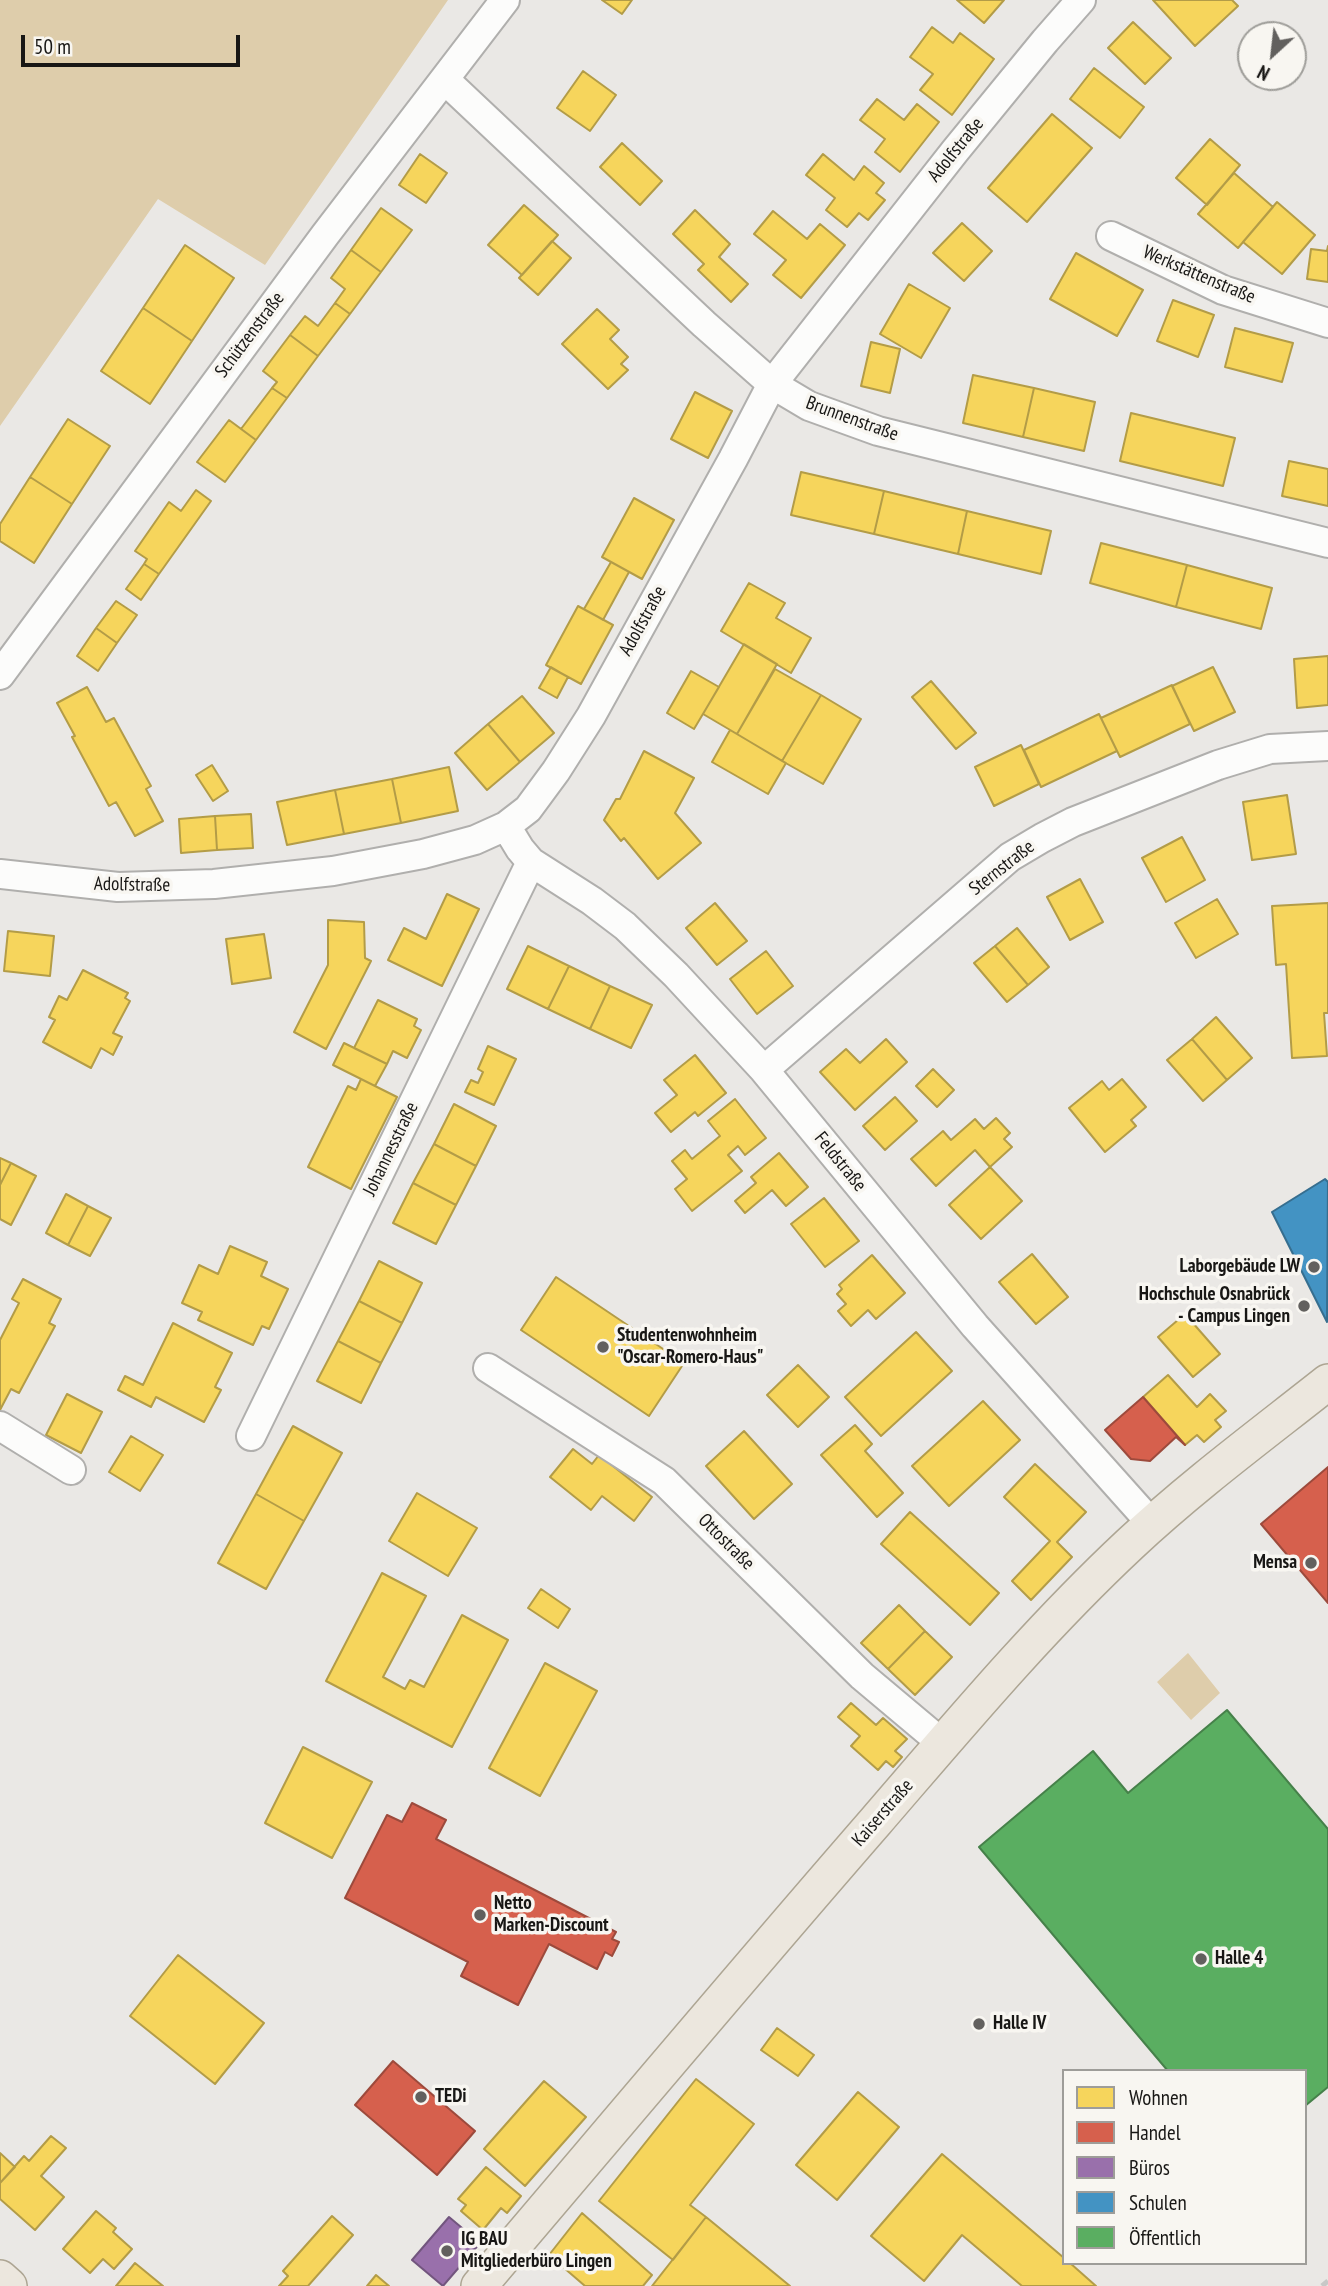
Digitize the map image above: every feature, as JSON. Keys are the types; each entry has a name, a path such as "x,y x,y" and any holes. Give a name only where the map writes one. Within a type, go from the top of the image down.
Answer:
{"main road":[{"name":"Kaiserstraße","path":"479,2286 1007,1669 1079,1594 1152,1524 1328,1382"},
{"path":"0,2278 9,2286"}],"street":[{"name":"Schützenstraße","path":"0,674 316,246 505,0"},
{"name":"Adolfstraße","path":"0,874 118,887 214,884 333,871 410,856 475,839 506,826 528,809 591,716 772,384 971,131 1081,0"},
{"name":"Brunnenstraße","path":"445,80 704,324 772,384 809,406 878,432 1328,543"},
{"name":"Werkstättenstraße","path":"1111,236 1223,290 1328,323"},
{"name":"Sternstraße","path":"764,1070 1010,857 1042,838 1073,822 1218,765 1270,749 1328,746"},
{"name":"Feldstraße","path":"506,826 531,862 625,926 676,975 764,1070 975,1326 1152,1524"},
{"name":"Johannesstraße","path":"251,1436 531,862"},
{"name":"Ottostraße","path":"488,1368 664,1481 862,1676 943,1744"},
{"path":"0,1426 71,1470"}],"shaded area":[{"path":"0,0 448,0 265,265 158,199 0,426"},
{"path":"1188,1653 1220,1693 1191,1720 1157,1682"}],"building: Wohnen":[{"path":"602,0 632,0 622,14"},
{"path":"957,0 1004,0 984,23"},
{"path":"1153,0 1232,0 1238,6 1195,46"},
{"path":"1133,22 1171,58 1145,84 1108,48"},
{"path":"932,27 953,43 960,33 994,59 952,115 920,90 933,74 910,57"},
{"path":"1094,68 1144,107 1120,138 1070,99"},
{"path":"583,71 616,95 590,131 557,108"},
{"path":"877,99 904,120 917,104 939,122 900,172 875,152 885,139 860,120"},
{"path":"1052,114 1092,148 1027,222 988,188"},
{"path":"1210,139 1240,165 1207,205 1176,178"},
{"path":"622,143 662,181 640,205 600,167"},
{"path":"420,154 447,173 426,203 399,185"},
{"path":"823,154 854,180 864,166 884,183 876,193 885,200 868,220 859,213 847,227 826,210 835,198 806,175"},
{"path":"1234,173 1273,207 1238,248 1198,214"},
{"path":"1277,202 1315,235 1282,274 1243,242"},
{"path":"524,205 558,235 522,275 488,245"},
{"path":"381,208 412,230 381,272 351,250"},
{"path":"695,210 730,244 719,257 748,284 731,302 698,270 704,264 673,234"},
{"path":"773,211 807,239 820,224 845,245 801,298 773,275 786,260 754,234"},
{"path":"962,223 992,251 964,281 933,253"},
{"path":"552,241 571,258 538,295 519,278"},
{"path":"185,245 234,278 192,341 143,308"},
{"path":"1328,246 1328,282 1307,279 1311,249 1327,251"},
{"path":"351,250 381,272 350,314 335,303 345,289 331,278"},
{"path":"1076,253 1143,290 1117,336 1050,299"},
{"path":"909,284 950,308 921,358 880,334"},
{"path":"1173,300 1214,315 1198,357 1157,341"},
{"path":"335,303 350,314 318,356 290,335 305,316 318,326"},
{"path":"143,308 192,341 150,404 101,371"},
{"path":"597,309 619,330 610,339 628,357 621,364 628,370 608,389 562,344"},
{"path":"1235,328 1293,343 1282,382 1225,367"},
{"path":"290,335 318,356 287,398 272,388 277,382 263,371"},
{"path":"871,342 900,349 890,393 861,386"},
{"path":"973,375 1034,388 1023,437 963,423"},
{"path":"272,388 287,398 256,440 241,429"},
{"path":"1034,388 1095,402 1084,451 1023,437"},
{"path":"695,392 732,411 708,458 671,439"},
{"path":"1131,413 1235,438 1223,486 1120,461"},
{"path":"68,419 110,446 72,504 30,477"},
{"path":"229,420 256,440 225,482 197,462"},
{"path":"1289,461 1328,469 1328,506 1282,496"},
{"path":"801,472 884,491 874,534 791,515"},
{"path":"30,477 72,504 34,563 0,541 0,524"},
{"path":"196,490 211,501 159,574 144,564 147,559 135,551 169,502 181,511"},
{"path":"884,491 967,511 958,554 874,534"},
{"path":"634,498 674,520 642,579 602,557"},
{"path":"967,511 1051,531 1041,574 958,554"},
{"path":"1101,543 1187,565 1176,607 1090,583"},
{"path":"611,562 629,572 603,620 584,609"},
{"path":"144,564 159,574 141,600 126,589"},
{"path":"1187,565 1272,588 1261,629 1176,607"},
{"path":"749,583 785,603 776,618 811,638 791,673 721,631"},
{"path":"116,601 137,615 117,643 96,628"},
{"path":"578,606 613,625 581,684 546,665"},
{"path":"96,628 117,643 98,671 77,656"},
{"path":"744,644 777,664 737,734 703,714"},
{"path":"1328,656 1328,705 1297,708 1294,659"},
{"path":"551,667 568,677 557,698 539,688"},
{"path":"1213,667 1235,712 1194,731 1172,686"},
{"path":"775,669 821,695 782,761 737,734"},
{"path":"691,671 719,687 694,729 667,713"},
{"path":"931,681 976,733 956,749 912,697"},
{"path":"1172,685 1190,724 1120,757 1101,718"},
{"path":"87,687 106,722 114,718 151,786 146,789 163,821 135,836 116,802 109,806 57,703"},
{"path":"821,695 861,719 823,784 782,761"},
{"path":"522,696 554,733 520,762 488,724"},
{"path":"1099,714 1117,751 1041,787 1024,750"},
{"path":"488,724 520,762 487,790 455,753"},
{"path":"730,730 786,763 768,794 712,762"},
{"path":"1021,745 1039,784 994,806 975,767"},
{"path":"644,751 694,778 675,813 701,843 658,879 624,838 621,841 604,820 616,799 620,799"},
{"path":"212,765 228,791 213,801 196,775"},
{"path":"449,767 458,811 401,823 392,779"},
{"path":"392,779 401,823 344,834 335,790"},
{"path":"335,790 344,834 287,845 277,802"},
{"path":"1287,795 1296,854 1252,860 1243,802"},
{"path":"251,814 253,848 217,850 215,816"},
{"path":"215,816 217,850 181,853 179,819"},
{"path":"1182,837 1205,880 1166,902 1142,858"},
{"path":"1080,879 1103,922 1070,940 1047,897"},
{"path":"447,894 479,909 442,986 388,960 404,928 426,939"},
{"path":"1217,899 1238,934 1196,958 1175,923"},
{"path":"715,903 747,941 717,965 686,928"},
{"path":"1328,903 1328,1013 1324,1013 1327,1056 1292,1058 1286,964 1276,965 1272,906"},
{"path":"328,920 364,922 365,958 371,961 326,1049 294,1032 328,965"},
{"path":"1017,928 1049,967 1028,985 995,946"},
{"path":"8,931 54,936 50,976 4,971"},
{"path":"264,934 271,978 232,984 226,939"},
{"path":"528,946 569,966 548,1009 507,989"},
{"path":"995,946 1028,985 1007,1002 974,963"},
{"path":"766,951 793,986 757,1014 730,979"},
{"path":"569,966 610,986 590,1029 548,1009"},
{"path":"83,970 128,993 125,998 130,1001 113,1033 122,1037 113,1055 101,1048 91,1068 43,1042 55,1020 49,1017 59,996 67,1000"},
{"path":"610,986 652,1005 631,1048 590,1029"},
{"path":"378,1000 417,1019 414,1026 421,1030 407,1058 393,1051 387,1064 354,1048"},
{"path":"1216,1017 1252,1058 1227,1080 1192,1039"},
{"path":"886,1039 907,1062 855,1110 820,1072 846,1049 860,1063"},
{"path":"1192,1039 1227,1080 1203,1101 1167,1060"},
{"path":"344,1043 387,1064 375,1086 333,1065"},
{"path":"488,1046 516,1059 494,1105 465,1092 471,1080 478,1083 483,1072 478,1069"},
{"path":"695,1055 726,1093 698,1116 695,1112 671,1132 655,1113 677,1095 664,1080"},
{"path":"933,1069 954,1090 937,1107 916,1086"},
{"path":"361,1079 397,1097 351,1189 308,1167 348,1086 356,1090"},
{"path":"1122,1079 1146,1107 1131,1120 1136,1126 1105,1152 1069,1108 1102,1081 1109,1090"},
{"path":"895,1097 917,1121 885,1150 863,1126"},
{"path":"735,1099 766,1138 745,1155 738,1146 728,1155 742,1171 692,1211 675,1189 687,1179 672,1161 685,1150 692,1159 720,1136 708,1121"},
{"path":"454,1104 496,1126 476,1166 434,1144"},
{"path":"996,1118 1010,1133 1004,1139 1012,1147 990,1167 975,1150 936,1186 911,1159 943,1131 951,1140 975,1119 984,1129"},
{"path":"434,1144 476,1166 456,1205 413,1183"},
{"path":"779,1153 808,1187 786,1206 772,1190 745,1213 735,1201 756,1183 751,1177"},
{"path":"0,1158 11,1163 0,1185"},
{"path":"11,1163 36,1176 11,1225 0,1219 0,1185"},
{"path":"990,1167 1022,1201 981,1239 949,1205"},
{"path":"413,1183 456,1205 436,1244 393,1223"},
{"path":"66,1194 88,1206 68,1245 46,1233"},
{"path":"824,1198 859,1241 825,1267 791,1224"},
{"path":"88,1206 111,1218 90,1256 68,1245"},
{"path":"230,1246 267,1262 261,1276 288,1289 269,1329 262,1326 253,1345 198,1320 202,1312 182,1303 199,1265 218,1274"},
{"path":"1032,1254 1068,1297 1036,1324 999,1282"},
{"path":"872,1255 905,1293 876,1319 868,1310 851,1326 838,1311 846,1304 837,1294 842,1289 839,1285"},
{"path":"379,1261 422,1283 402,1323 359,1301"},
{"name":"Studentenwohnheim \"Oscar-Romero-Haus\"","path":"556,1277 684,1363 649,1416 521,1330"},
{"path":"23,1279 61,1299 49,1323 55,1326 19,1393 11,1389 0,1410 0,1340 19,1303 12,1299"},
{"path":"359,1301 402,1323 381,1363 338,1341"},
{"path":"1185,1314 1220,1354 1193,1377 1158,1337"},
{"path":"173,1323 232,1353 215,1387 221,1390 204,1422 156,1397 151,1407 118,1390 125,1376 143,1385"},
{"path":"916,1332 952,1371 881,1436 845,1397"},
{"path":"338,1341 381,1363 361,1403 317,1381"},
{"path":"798,1365 829,1397 798,1427 767,1395"},
{"path":"1168,1375 1197,1407 1210,1394 1226,1411 1215,1420 1221,1427 1204,1442 1197,1435 1185,1445 1143,1397"},
{"path":"67,1394 102,1412 81,1453 46,1435"},
{"path":"983,1401 1020,1440 949,1506 912,1466"},
{"path":"855,1425 872,1444 865,1451 903,1493 877,1517 821,1455"},
{"path":"293,1426 342,1453 304,1521 256,1494"},
{"path":"744,1431 792,1484 754,1519 706,1466"},
{"path":"131,1436 163,1455 140,1491 109,1472"},
{"path":"573,1449 592,1464 599,1455 652,1497 634,1521 602,1496 591,1510 550,1477"},
{"path":"1035,1464 1086,1512 1057,1542 1072,1557 1031,1600 1012,1581 1050,1541 1004,1497"},
{"path":"417,1493 477,1528 448,1576 389,1541"},
{"path":"256,1494 304,1521 266,1589 218,1563"},
{"path":"910,1512 999,1593 970,1625 881,1544"},
{"path":"382,1573 426,1596 383,1677 405,1689 410,1680 424,1687 462,1615 508,1640 452,1747 326,1681"},
{"path":"541,1589 570,1609 558,1628 528,1608"},
{"path":"899,1605 925,1631 888,1669 861,1643"},
{"path":"925,1631 952,1657 915,1695 888,1669"},
{"path":"545,1663 597,1691 540,1796 489,1768"},
{"path":"851,1703 876,1725 883,1718 907,1739 895,1751 902,1757 893,1767 886,1761 878,1770 851,1746 860,1736 838,1717"},
{"path":"303,1747 372,1782 332,1858 265,1823"},
{"path":"178,1955 264,2023 215,2084 130,2016"},
{"path":"777,2028 814,2055 798,2076 761,2050"},
{"path":"696,2079 754,2124 690,2205 706,2217 673,2260 599,2201"},
{"path":"544,2081 586,2117 525,2186 484,2149"},
{"path":"858,2092 899,2127 837,2200 796,2165"},
{"path":"51,2136 66,2148 41,2176 64,2197 35,2230 0,2199 0,2183 24,2156 29,2161"},
{"path":"0,2153 15,2167 0,2183"},
{"path":"942,2154 1062,2256 1062,2265 1072,2265 1096,2286 1022,2286 962,2235 924,2281 871,2236"},
{"path":"486,2167 521,2196 507,2213 501,2208 483,2230 461,2211 466,2205 458,2199"},
{"path":"96,2211 116,2228 113,2232 132,2249 114,2269 103,2259 90,2273 63,2249"},
{"path":"582,2213 652,2275 643,2286 585,2286 549,2255"},
{"path":"332,2216 353,2235 308,2286 279,2286 288,2276 283,2271"},
{"path":"706,2217 790,2286 652,2286"},
{"path":"135,2263 163,2286 116,2286"},
{"path":"376,2275 389,2286 367,2286"}],"building: Handel":[{"path":"1143,1397 1185,1445 1176,1437 1150,1461 1131,1459 1105,1430"},
{"name":"Mensa","path":"1328,1467 1328,1603 1261,1524"},
{"name":"Netto Marken-Discount","path":"412,1803 446,1820 436,1839 616,1932 612,1939 619,1942 612,1956 605,1952 597,1969 549,1944 518,2005 461,1976 468,1962 345,1898 387,1815 402,1822"},
{"path":"393,2061 475,2131 437,2175 355,2105"}],"building: Büros":[{"path":"449,2217 480,2243 443,2286 412,2260"}],"building: Schulen":[{"name":"Laborgebäude LW","path":"1325,1179 1328,1182 1327,1322 1272,1212"}],"building: Öffentlich":[{"name":"Halle 4","path":"1227,1710 1328,1829 1328,2087 1307,2104 1307,2069 1166,2069 979,1847 1093,1751 1128,1793"}],"railway":[{"path":"1322,2286 1328,2281"}],"place":[{"name":"Laborgebäude LW","path":"1314,1267"},
{"name":"Hochschule Osnabrück - Campus Lingen","path":"1304,1306"},
{"name":"Studentenwohnheim \"Oscar-Romero-Haus\"","path":"603,1347"},
{"name":"Mensa","path":"1311,1563"},
{"name":"Netto Marken-Discount","path":"480,1915"},
{"name":"Halle 4","path":"1201,1959"},
{"name":"Halle IV","path":"979,2024"},
{"name":"TEDi","path":"421,2097"},
{"name":"IG BAU Mitgliederbüro Lingen","path":"447,2251"}]}
